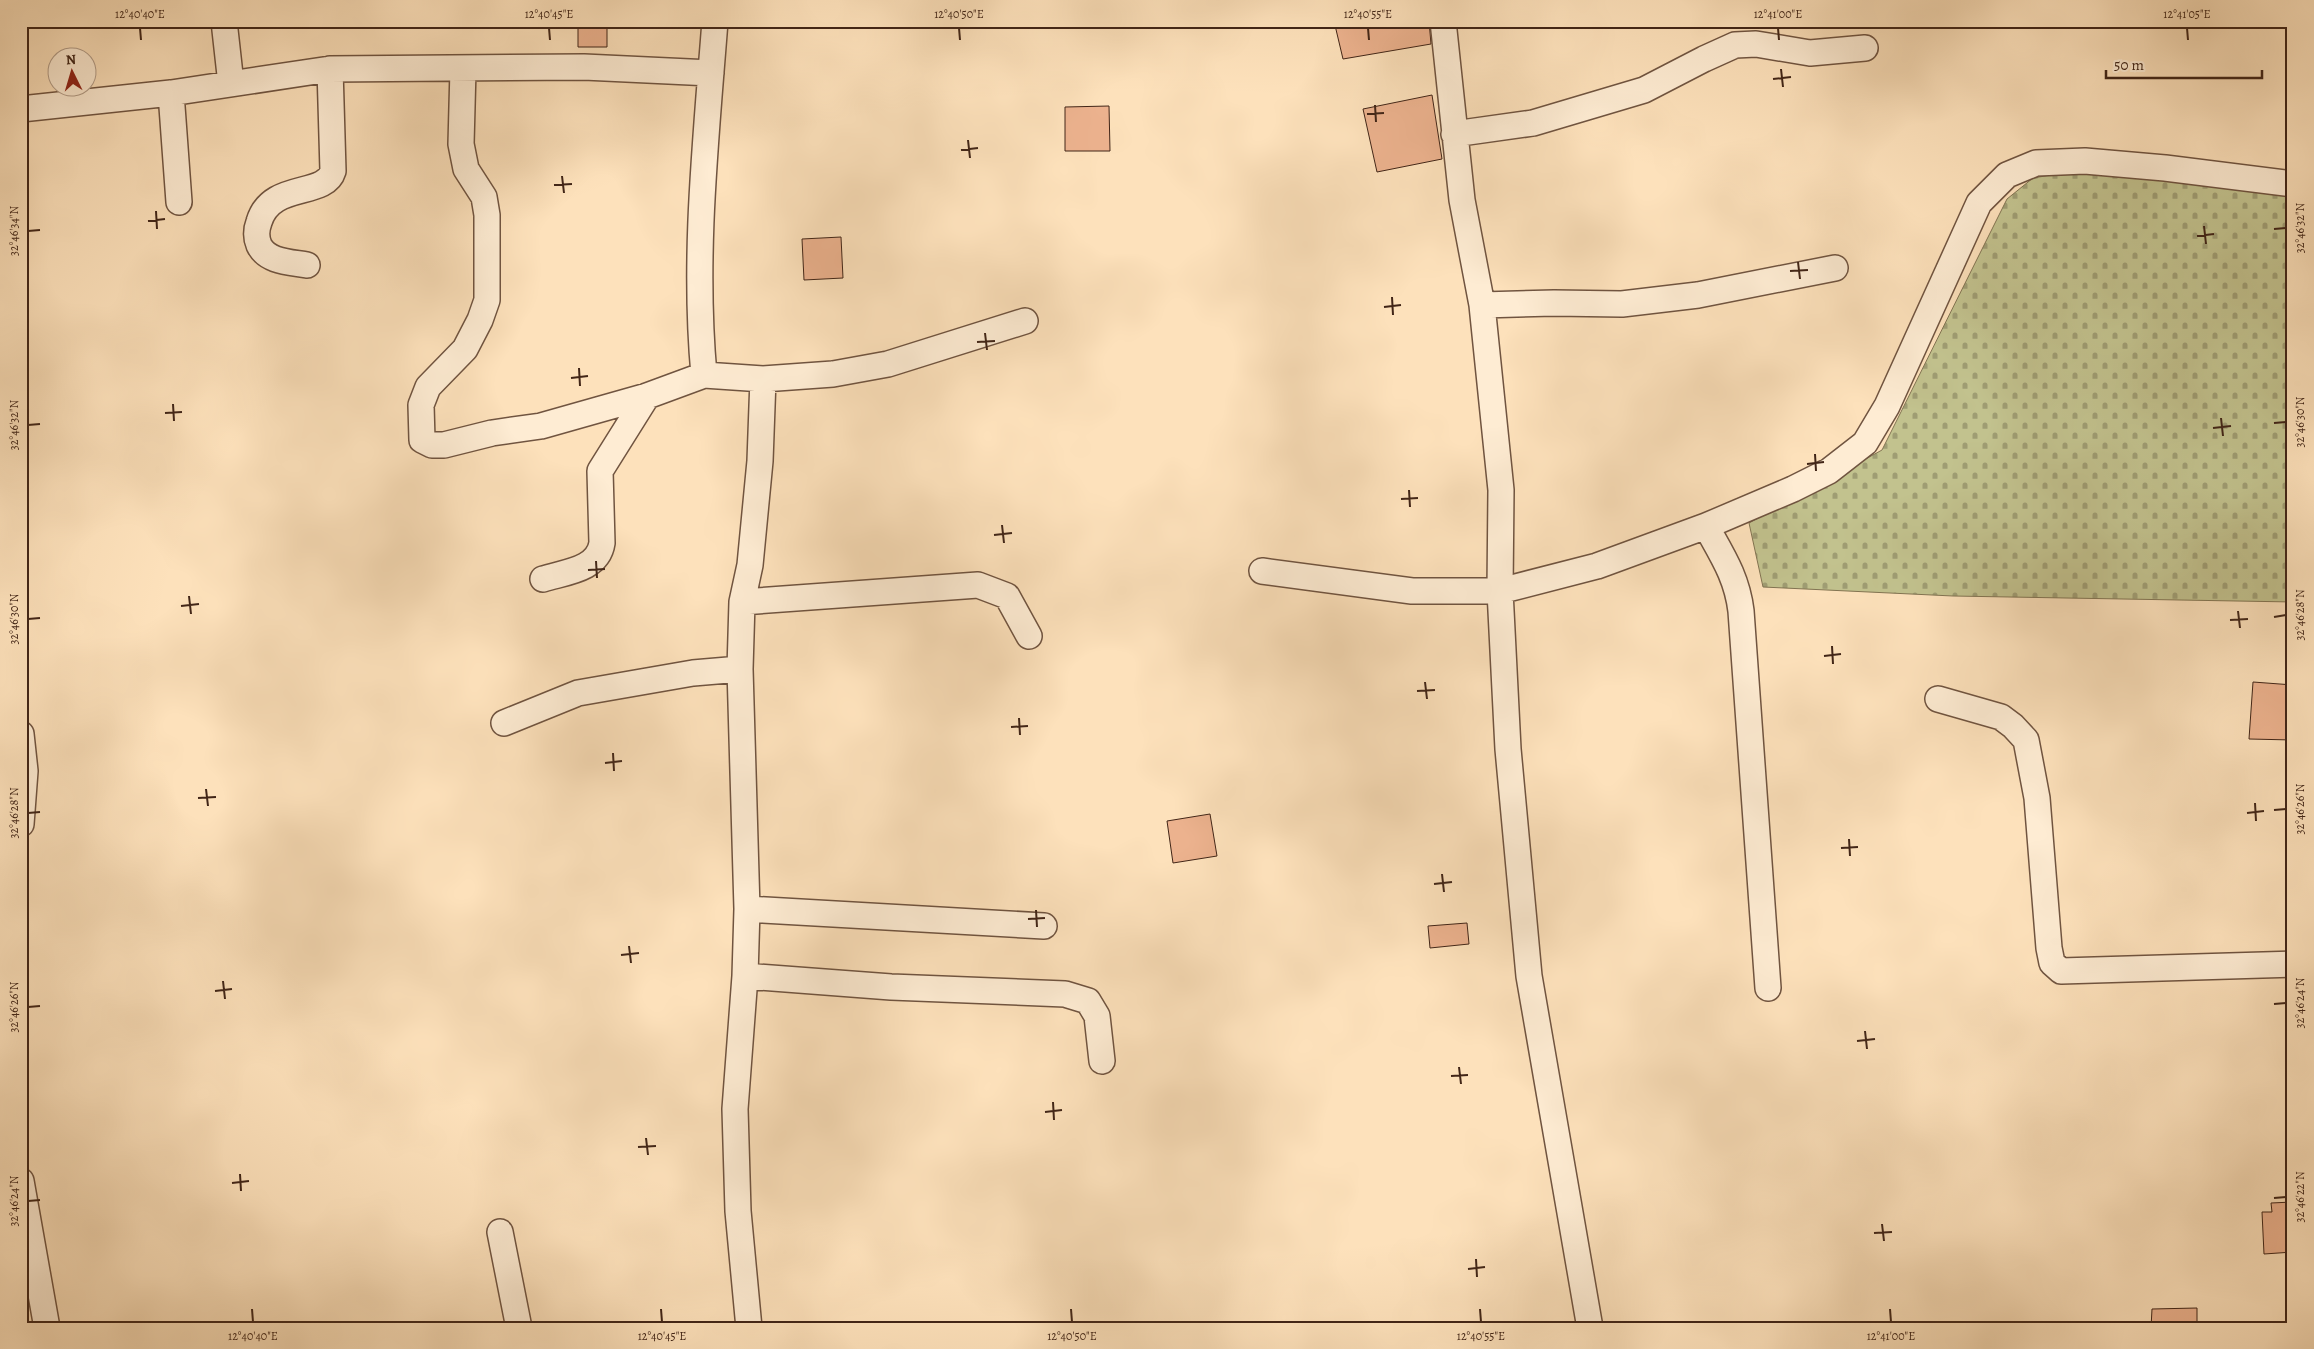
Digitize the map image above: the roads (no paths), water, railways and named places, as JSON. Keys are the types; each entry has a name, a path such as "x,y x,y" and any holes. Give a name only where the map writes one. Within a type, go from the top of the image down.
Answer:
{"street":[{"path":"224,21 231,84"},
{"path":"704,375 701,342 700,219 715,21"},
{"path":"1443,21 1462,200 1482,305 1501,490 1500,591 1508,749 1529,976 1590,1328"},
{"path":"1454,134 1534,123 1644,90 1734,46 1756,44 1810,53 1865,48"},
{"path":"21,109 171,93 330,69 584,67 711,73"},
{"path":"307,265 275,260 259,246 256,234 259,221 266,207 277,198 321,184 331,178 333,171 331,155 330,69"},
{"path":"463,69 461,144 466,169 484,197 488,215 487,300 480,320 465,349 428,387 421,405 422,440 432,445 457,443 492,433 541,426 648,396 704,375 763,379 833,374 888,364 1025,321"},
{"path":"171,93 179,202"},
{"path":"1262,571 1412,591 1500,591 1597,566 1706,526 1793,489 1829,471 1865,443 1887,406 1979,203 2006,175 2036,163 2086,161 2165,168 2293,184"},
{"path":"1482,305 1622,304 1698,295 1835,268"},
{"path":"749,1328 738,1211 736,1109 745,976 747,909 740,669 742,602 750,566 760,461 763,379"},
{"path":"544,579 585,567 596,560 601,552 600,471 648,396"},
{"path":"1706,526 1732,573 1739,593 1768,988"},
{"path":"742,602 978,585 1007,596 1029,636"},
{"path":"504,723 578,693 693,673 740,669"},
{"path":"1938,699 2001,717 2013,726 2026,740 2037,798 2049,948 2052,963 2061,971 2293,964"},
{"path":"21,734 25,771 21,824"},
{"path":"747,909 1044,926"},
{"path":"745,976 891,987 1065,994 1088,1001 1097,1016 1102,1061"},
{"path":"21,1181 46,1328"},
{"path":"500,1232 518,1328"}]}
